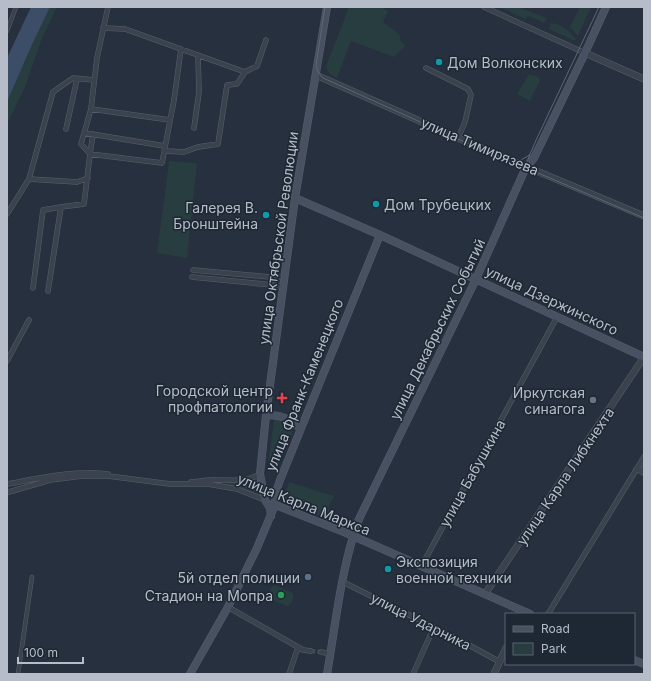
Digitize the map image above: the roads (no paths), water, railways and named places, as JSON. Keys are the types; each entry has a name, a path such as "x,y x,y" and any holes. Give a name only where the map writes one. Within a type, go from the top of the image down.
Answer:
{"main road":[{"name":"улица Октябрьской Революции","path":"271,516 270,508 265,500 260,474 266,415 295,198 327,7"},
{"name":"улица Декабрьских Событий","path":"328,674 343,582 353,536 359,519 476,279 526,166 534,158 606,7"},
{"name":"улица Дзержинского","path":"295,198 380,235 644,357"},
{"name":"улица Франк-Каменецкого","path":"190,674 228,607 271,516 275,505 276,492 300,429 380,235"},
{"path":"266,415 285,418 294,422 300,429"},
{"path":"263,491 270,496 276,492"},
{"name":"улица Карла Маркса","path":"265,500 353,536 485,594 522,612"}],"street":[{"path":"7,30 16,7"},
{"path":"108,7 94,80 91,109 81,144 90,154 162,163 181,49"},
{"path":"484,7 644,79"},
{"path":"103,28 125,29 245,72"},
{"path":"85,133 184,152 198,147 218,144 227,85 238,84 245,72 258,66 266,40"},
{"path":"194,128 200,92 198,55"},
{"path":"426,68 468,90 472,95 458,138"},
{"name":"улица Тимирязева","path":"316,74 458,138 644,216"},
{"path":"7,214 29,179 53,92 73,78 94,80"},
{"path":"66,129 77,79"},
{"path":"91,109 170,120"},
{"path":"33,288 43,210 84,204 93,134"},
{"path":"29,179 77,182 88,178"},
{"path":"48,291 61,207"},
{"path":"193,270 284,277"},
{"path":"192,277 283,286"},
{"name":"улица Бабушкина","path":"421,567 557,317"},
{"path":"7,361 28,321"},
{"name":"улица Карла Либкнехта","path":"485,594 644,357"},
{"path":"549,613 644,457"},
{"path":"636,469 643,470"},
{"path":"7,484 58,474 96,472 175,482 210,480 238,481 251,479 260,474"},
{"name":"улица Карла Маркса","path":"8,492 50,480 82,476 108,476 170,484 208,484 226,486 241,490 265,500"},
{"path":"7,484 11,488 8,492"},
{"path":"18,674 32,577"},
{"name":"улица Ударника","path":"343,582 434,627 500,662"},
{"path":"228,607 303,650 311,651"},
{"path":"413,674 434,627"},
{"path":"289,674 298,647"},
{"path":"494,674 505,650"},
{"path":"321,652 331,654"}],"water":[{"path":"31,7 50,7 7,102 7,58"}],"tunnel":[{"path":"311,651 321,652"}],"tram line":[{"path":"325,7 316,65 318,72 323,78 458,139 644,218"},
{"path":"528,159 599,7"},
{"path":"514,161 519,163 519,161 530,154"}],"place":[{"name":"Дом Волконских","path":"439,62"},
{"name":"Дом Трубецких","path":"376,204"},
{"name":"Галерея В. Бронштейна","path":"266,215"},
{"name":"Городской центр профпатологии","path":"282,398"},
{"name":"Иркутская синагога","path":"593,400"},
{"name":"Экспозиция военной техники","path":"388,569"},
{"name":"5й отдел полиции","path":"308,577"},
{"name":"Стадион на Мопра","path":"281,595"}]}
